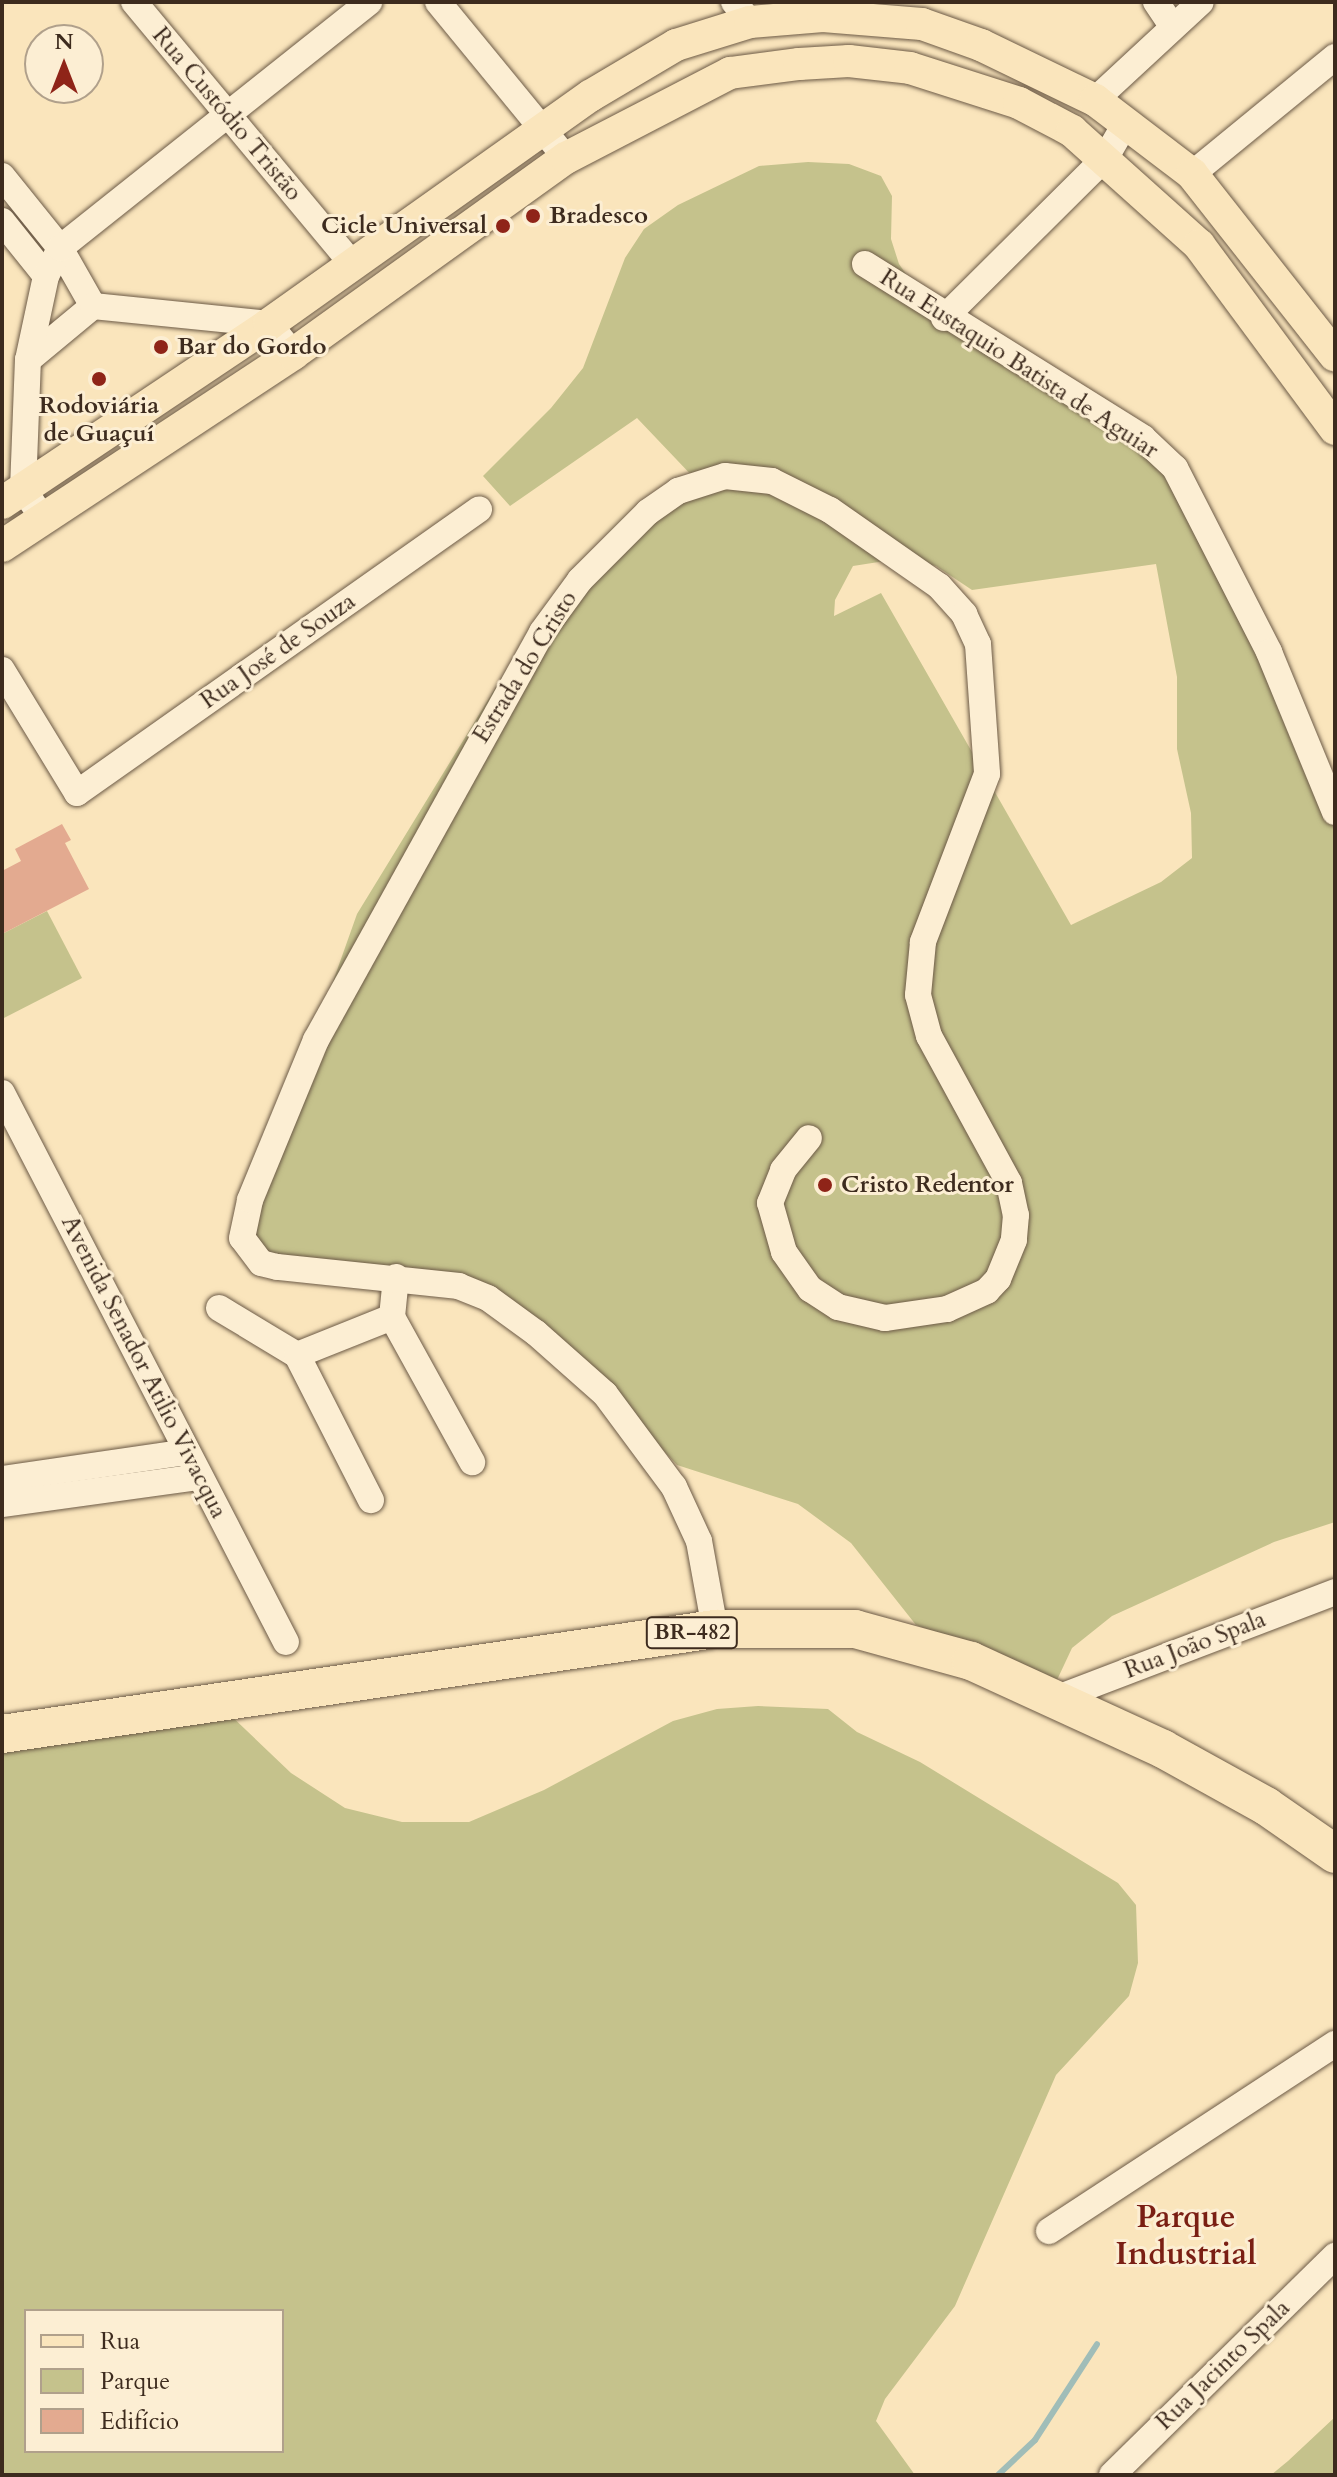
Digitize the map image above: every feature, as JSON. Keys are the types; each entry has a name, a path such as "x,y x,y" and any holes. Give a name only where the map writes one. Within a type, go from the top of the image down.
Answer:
{"highway":[{"name":"BR-482","path":"2,1734 715,1629 855,1629 971,1661 1163,1749 1266,1806 1335,1854"}],"main road":[{"path":"730,73 747,9"},
{"path":"12,496 269,324 542,129 676,45 747,9 922,24 981,45 1095,100 1188,170 1330,349 1291,368"},
{"path":"2,546 293,354 566,158 730,73 849,61 910,68 1019,103 1106,157 1148,194 1217,265 1335,429"},
{"path":"1148,194 1153,172 1188,170"}],"street":[{"name":"Rua Custódio Tristão","path":"134,2 352,264"},
{"path":"44,520 12,496 28,360 46,276 60,248 226,112 369,2"},
{"path":"438,2 566,158"},
{"path":"1156,2 1173,27"},
{"path":"1095,100 1201,2"},
{"path":"1188,170 1335,57"},
{"path":"944,318 1106,157 1126,123"},
{"path":"2,176 60,248 93,306"},
{"path":"2,221 46,276"},
{"name":"Rua Eustaquio Batista de Aguiar","path":"865,264 944,318 1143,438 1175,468 1269,652 1335,812"},
{"path":"28,360 93,306 269,324 293,354"},
{"name":"Estrada do Cristo","path":"715,1629 705,1562 691,1520 639,1434 605,1394 488,1298 459,1286 261,1263 242,1238 250,1200 316,1040 542,632 580,580 648,512 678,491 725,476 772,481 830,510 939,586 964,614 978,644 987,774 923,942 918,995 929,1036 1009,1183 1016,1215 1014,1240 998,1279 987,1291 947,1309 885,1318 838,1307 810,1289 784,1252 770,1203 783,1170 809,1138"},
{"name":"Rua José de Souza","path":"2,670 77,793 479,509"},
{"name":"Avenida Senador Atilio Vivacqua","path":"6,1109 286,1642"},
{"path":"396,1277 392,1317 472,1462"},
{"path":"219,1308 297,1355 371,1500"},
{"path":"297,1355 392,1317"},
{"path":"2,1479 187,1452"},
{"path":"2,1504 199,1477"},
{"name":"Rua João Spala","path":"1055,1699 1335,1592"},
{"path":"1049,2231 1335,2044"},
{"name":"Rua Jacinto Spala","path":"1112,2475 1335,2256"}],"green space":[{"path":"808,162 849,164 881,176 892,196 891,239 899,264 920,294 1144,436 1335,808 1335,1522 1274,1542 1112,1616 1072,1648 1057,1680 916,1625 851,1543 798,1504 677,1465 558,1340 412,1280 328,1274 240,1243 357,914 548,602 642,511 696,480 637,418 510,506 483,476 551,408 583,368 625,258 644,229 678,205 759,166","holes":["904,558 936,566 972,590 1156,564 1177,677 1177,749 1191,813 1192,858 1161,882 1071,925 881,593 834,616 835,600 853,566"]},
{"path":"47,911 82,978 2,1019 2,934"},
{"path":"758,1706 828,1709 857,1732 920,1762 1118,1883 1136,1905 1138,1963 1129,1996 1056,2075 955,2306 885,2399 876,2421 915,2475 2,2475 2,1743 226,1711 291,1773 345,1808 402,1822 469,1822 544,1790 673,1721 717,1709"},
{"path":"1335,2417 1335,2475 1271,2475 1288,2461"}],"building":[{"path":"62,824 71,840 65,843 89,889 2,934 2,871 21,861 15,849"}],"waterway":[{"path":"998,2475 1035,2440 1097,2344"}],"place":[{"name":"Bradesco","path":"533,216"},
{"name":"Cicle Universal","path":"503,226"},
{"name":"Bar do Gordo","path":"161,347"},
{"name":"Rodoviária de Guaçuí","path":"99,379"},
{"name":"Cristo Redentor","path":"825,1185"}],"district":[{"name":"Parque Industrial","path":"1186,2236"}]}
